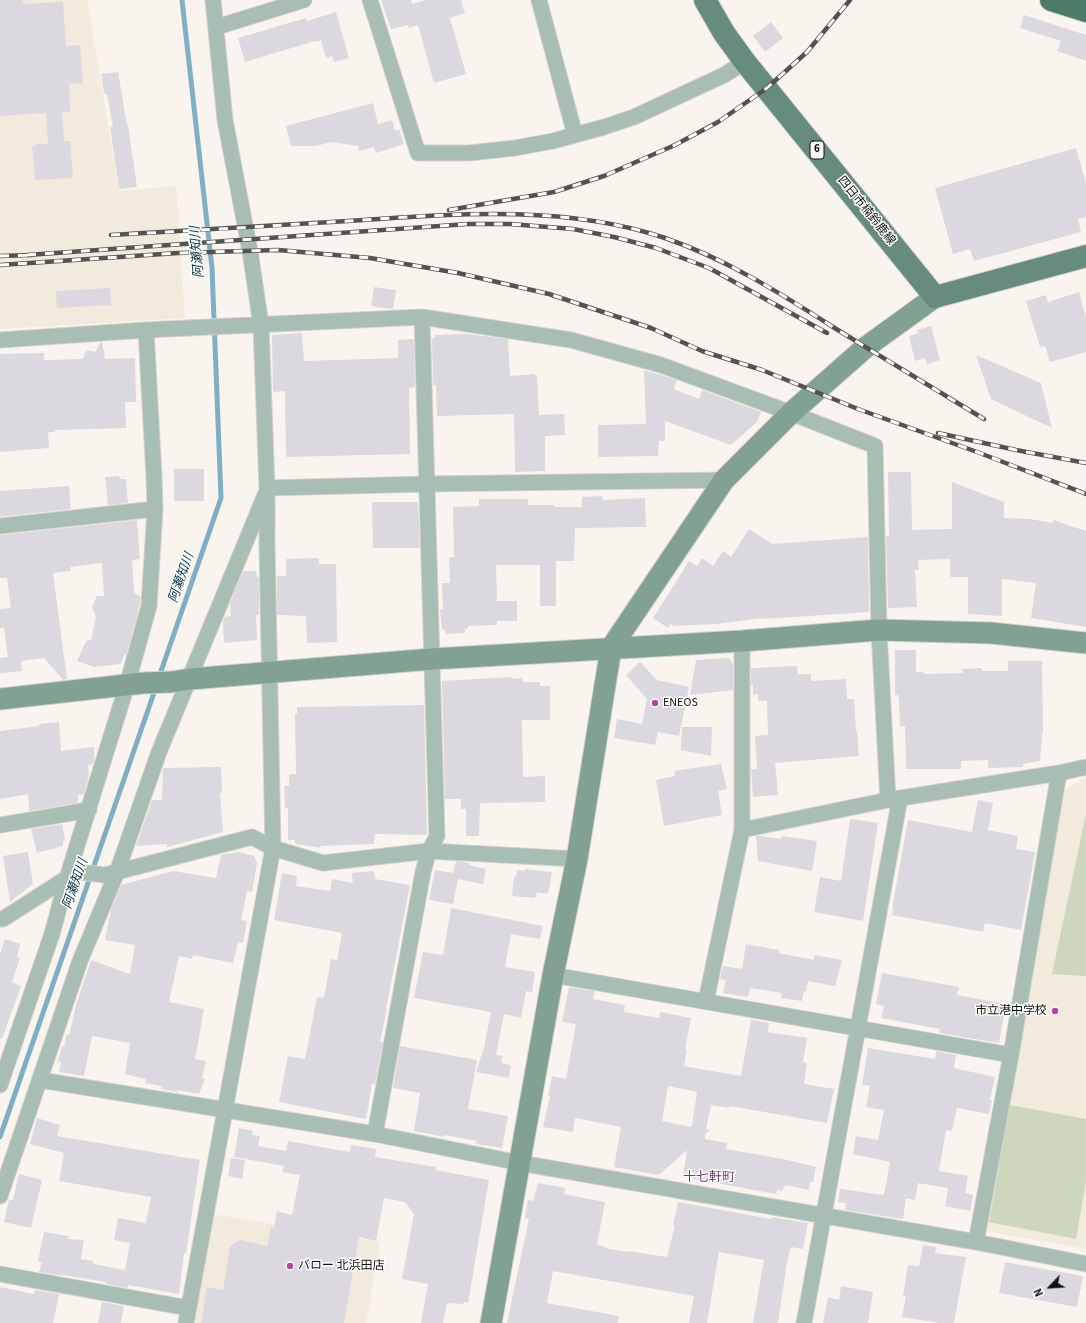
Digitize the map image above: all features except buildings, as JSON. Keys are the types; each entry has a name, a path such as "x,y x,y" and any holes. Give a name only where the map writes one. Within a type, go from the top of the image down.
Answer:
{"highway":[{"path":"1051,0 1086,11"}],"main road":[{"name":"四日市楠鈴鹿線","path":"705,0 724,33 745,62 935,297"},
{"path":"935,297 1086,256"}],"street":[{"path":"186,1323 273,848 266,545 267,488 261,324 250,251 226,120 213,0"},
{"path":"217,27 304,0"},
{"path":"370,0 418,153 469,153 515,148 553,141 575,135 634,117 724,74 745,62"},
{"path":"539,0 575,135"},
{"path":"491,1323 553,975 577,859 611,648 724,480 791,413 866,347 935,297"},
{"path":"375,1134 422,880 429,851 437,836 422,317"},
{"path":"0,340 261,324 422,317 571,340 661,365 875,446 879,630 894,799 858,1028 804,1323"},
{"path":"0,1085 74,875 89,810 135,684 149,606 155,509 153,330"},
{"path":"267,488 426,484 724,480"},
{"path":"0,1196 111,873 159,752 180,681 267,488"},
{"path":"0,526 155,509"},
{"path":"0,698 135,684 432,660 742,641 879,630 991,633 1086,643"},
{"path":"706,1001 742,830 742,641"},
{"path":"742,830 894,799 1059,773 1086,767"},
{"path":"976,1242 1011,1055 1059,773"},
{"path":"0,825 89,810"},
{"path":"1,922 74,875 111,873 252,837 273,848 323,863 429,851 577,859"},
{"path":"553,975 1011,1055"},
{"path":"40,1080 375,1134 520,1163 976,1242 1086,1264"},
{"path":"0,1274 188,1308"}],"shaded area":[{"path":"0,0 87,0 119,191 176,186 185,318 0,329"},
{"name":"市立港中学校","path":"1086,778 1086,1249 985,1231 1064,790"},
{"name":"バロー 北浜田店","path":"206,1213 380,1242 366,1323 186,1323"}],"green space":[{"path":"1086,814 1086,976 1052,974"},
{"path":"1010,1105 1086,1119 1086,1181 1076,1239 989,1222"}],"waterway":[{"name":"阿瀬知川","path":"159,677 221,498 212,268 182,0"},
{"name":"阿瀬知川","path":"0,1137 156,687"}],"railway":[{"path":"449,210 554,192 604,176 675,145 718,122 767,88 807,52 850,0"},
{"path":"111,235 468,214 548,216 587,220 626,227 688,246 731,266 793,302 984,419"},
{"path":"27,255 468,224 510,224 573,229 614,237 656,248 709,268 827,333"},
{"path":"0,265 178,253 278,250 370,258 458,273 549,294 651,328 702,351 762,370 858,409 977,452 1086,494"},
{"path":"0,256 32,255"},
{"path":"938,433 1086,463"}],"place":[{"name":"ENEOS","path":"655,703"},
{"name":"市立港中学校","path":"1055,1011"},
{"name":"バロー 北浜田店","path":"290,1266"}],"district":[{"name":"十七軒町","path":"709,1178"}]}
